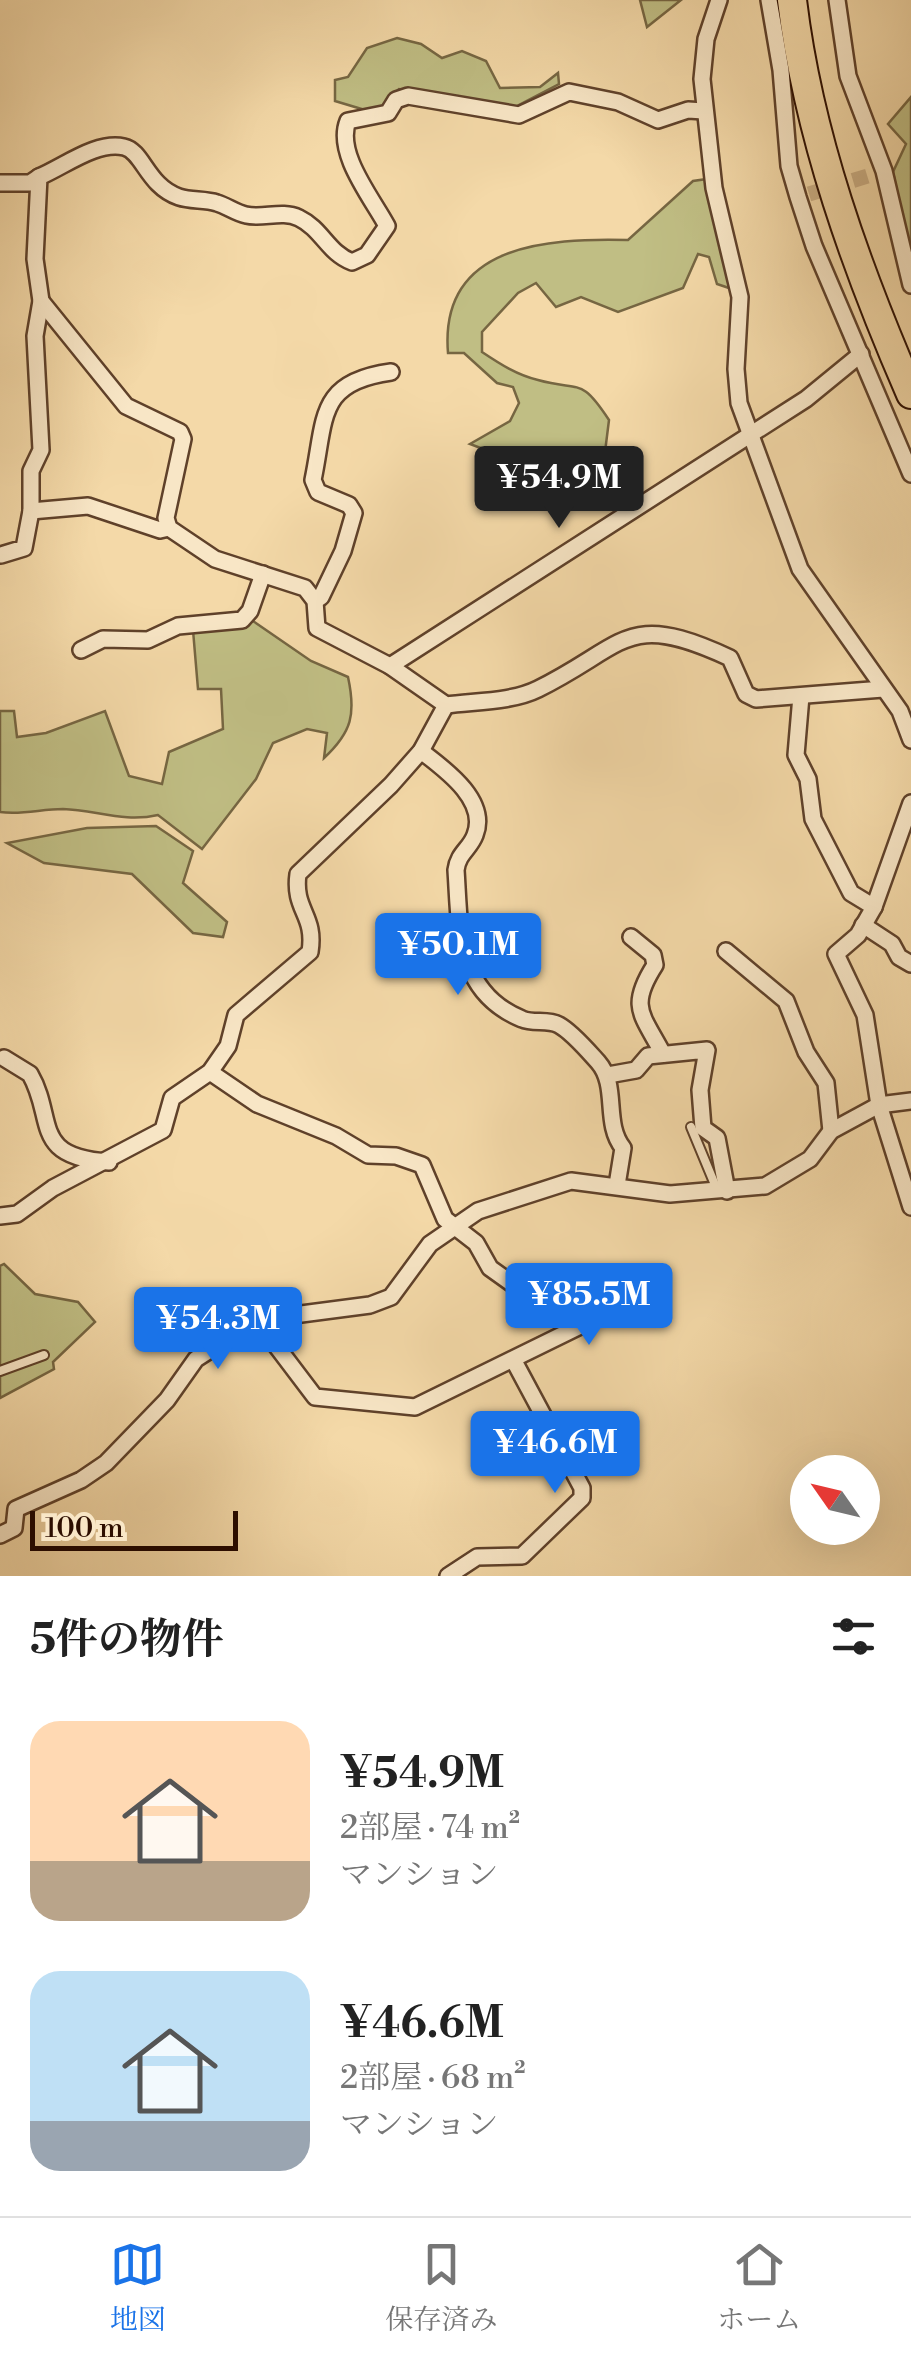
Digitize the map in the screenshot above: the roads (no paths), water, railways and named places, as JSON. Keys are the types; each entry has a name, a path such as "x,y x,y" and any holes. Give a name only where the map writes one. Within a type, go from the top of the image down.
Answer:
{"highway":[{"path":"792,0 807,88 846,223 911,394"},
{"path":"802,0 812,60 839,158 911,344"}],"street":[{"path":"719,0 706,39 704,111 714,188 740,297 736,369 739,403 800,569 900,711 911,740"},
{"path":"769,0 781,70 789,166 911,474"},
{"path":"837,0 848,76 911,286"},
{"path":"0,183 30,183 80,160 95,148 123,147 136,152 153,183 180,198 215,202 248,216 296,217 312,226 336,256 352,262 367,254 387,226 348,154 344,132 348,121 388,113 396,100 408,96 519,115 569,92 618,102 658,120 688,110 704,111"},
{"path":"1,555 24,548 31,511 31,471 41,450 35,336 40,301 35,259 39,177"},
{"path":"40,301 126,406 180,432 183,439 166,518 169,528 215,558 305,588 315,601"},
{"path":"390,666 806,399 861,354"},
{"path":"391,372 340,386 330,400 313,480 318,492 348,505 354,513 344,552 321,597 315,601 312,616 317,628 390,666 446,705 535,691 623,639 668,632 730,658 746,694 756,699 883,689"},
{"path":"31,511 88,506 160,530 169,528"},
{"path":"81,650 103,639 148,640 178,626 242,620 250,612 263,574"},
{"path":"801,696 796,755 808,779 813,820 851,893 874,908"},
{"path":"0,1216 17,1214 53,1188 109,1162 163,1130 172,1098 210,1072 228,1046 236,1015 310,952 314,929 298,898 298,874 350,829 421,751 446,705"},
{"path":"421,751 458,780 477,821 475,838 457,858 456,870 463,959 470,976 482,992 522,1020 559,1025 608,1075 614,1136 623,1148 618,1186"},
{"path":"911,802 874,908 836,954 864,1015 879,1105 911,1207"},
{"path":"863,925 892,944 899,957 911,964"},
{"path":"631,937 654,955 655,965 639,987 638,998 663,1054"},
{"path":"726,951 786,1002 806,1052 826,1083 830,1131"},
{"path":"608,1075 636,1070 648,1056 707,1050 700,1090 704,1128 717,1138 722,1191"},
{"path":"4,1058 30,1074 43,1125 58,1146 93,1161 109,1162"},
{"path":"210,1072 256,1104 336,1136 368,1155 396,1156 422,1164 453,1229 476,1243 490,1268 512,1283 593,1288 630,1297 625,1304 514,1361 415,1407 315,1397 262,1327"},
{"path":"0,1535 14,1528 16,1509 82,1480 106,1463 167,1400 196,1360 227,1340 286,1316 370,1305 391,1297 418,1256 478,1210 572,1181 670,1194 765,1186 810,1159 830,1131 879,1105 911,1100"},
{"path":"448,1576 477,1557 522,1556 582,1498 582,1488 514,1361"}],"lane":[{"path":"780,0 807,88"},
{"path":"691,1128 722,1191"},
{"path":"0,1371 44,1355"}],"tunnel":[{"path":"809,194 874,174"}]}
